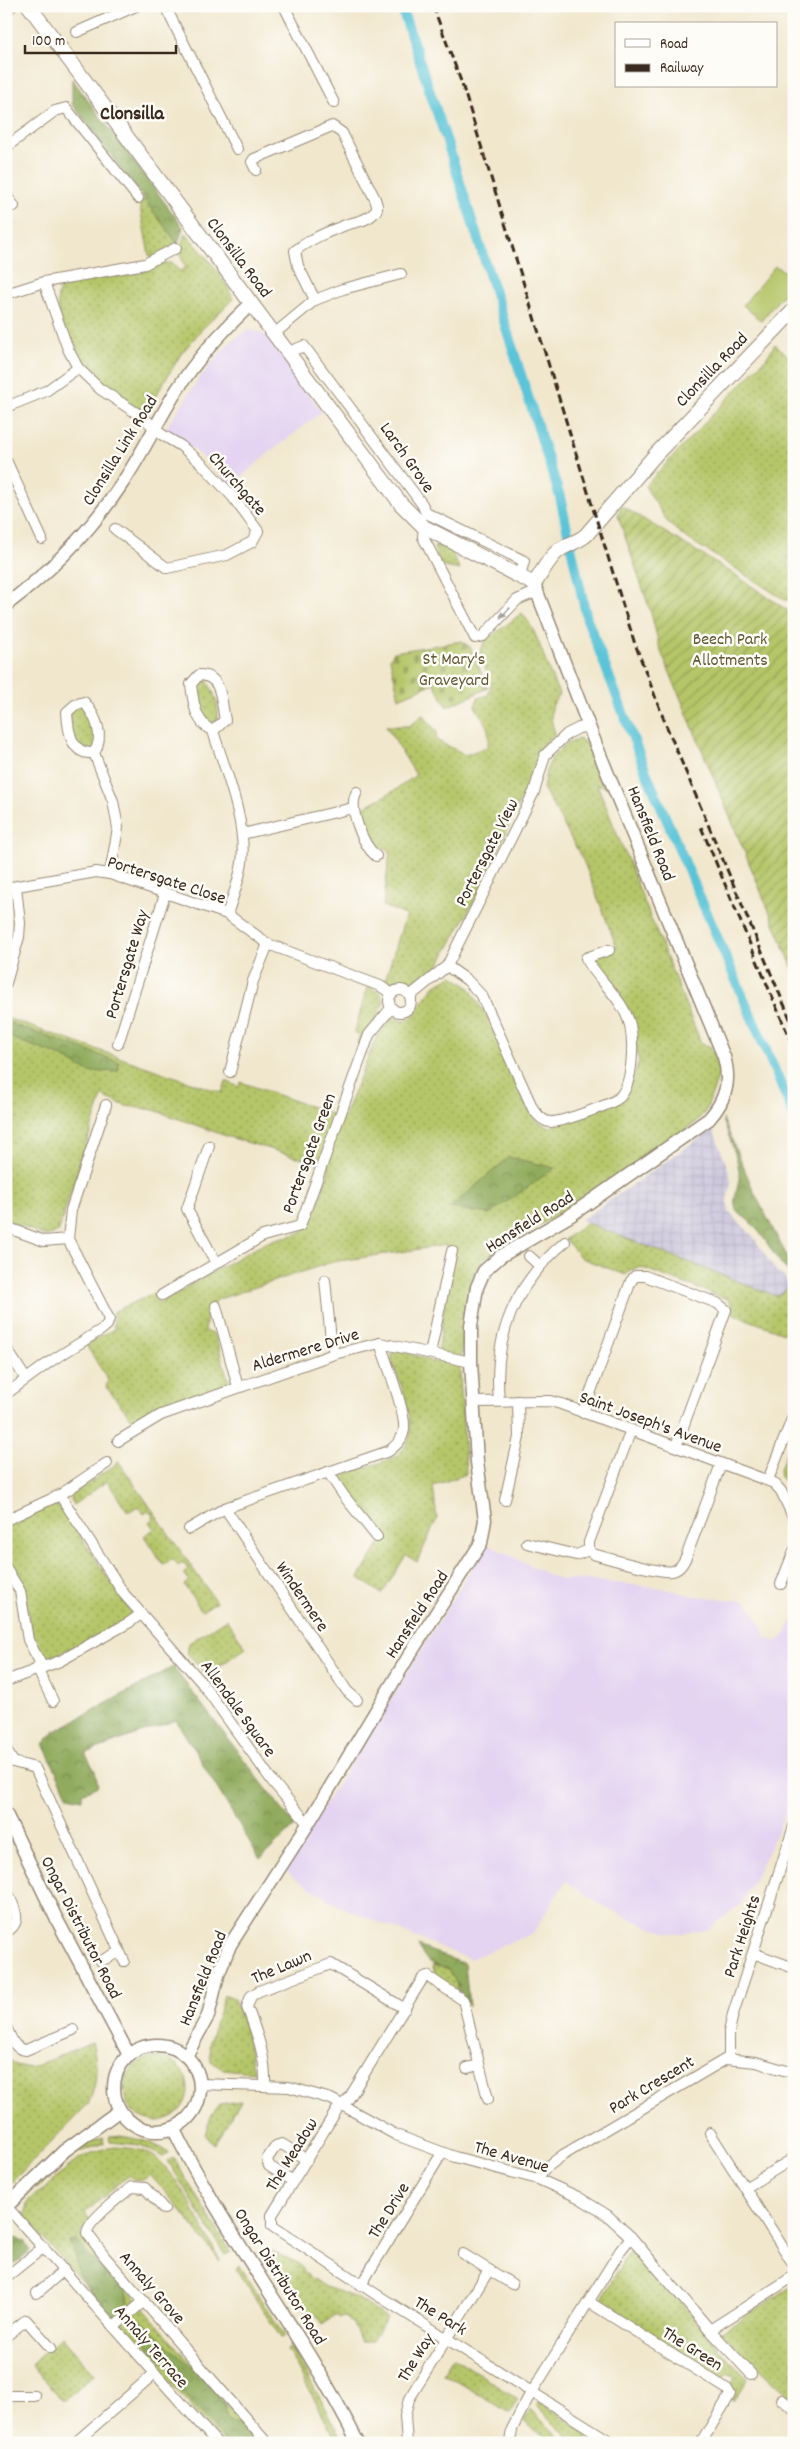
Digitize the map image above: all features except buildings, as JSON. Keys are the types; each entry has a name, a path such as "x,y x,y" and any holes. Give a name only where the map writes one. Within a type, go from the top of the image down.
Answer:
{"main road":[{"name":"Clonsilla Road","path":"29,6 400,504 422,521 478,555 520,576 536,588 554,554 562,548 579,541 656,454 794,310"}],"street":[{"path":"6,10 12,6"},
{"path":"77,32 136,6"},
{"path":"164,6 237,150"},
{"path":"284,6 334,103"},
{"path":"6,147 55,111 66,108 138,198"},
{"path":"256,170 252,162 254,159 332,126 342,133 376,199 378,207 369,218 324,234 295,251 298,266 315,300"},
{"path":"6,195 14,206"},
{"path":"6,294 44,282 145,264 176,248"},
{"path":"274,334 315,300 343,289 400,274"},
{"path":"44,282 68,349 78,368 100,389 144,418 155,428"},
{"name":"Clonsilla Link Road","path":"6,605 47,573 89,528 122,485 192,368 251,304"},
{"name":"Larch Grove","path":"288,352 304,346 422,504 422,521 484,542 524,561 520,576"},
{"path":"6,407 46,391 78,368"},
{"name":"Larch Grove","path":"348,433 362,422"},
{"name":"Churchgate","path":"115,529 168,568 227,555 246,547 257,536 258,531 254,523 212,474 190,452 155,428"},
{"path":"6,460 42,539"},
{"name":"Clonsilla Road","path":"422,521 423,537 475,638 483,636 517,600 536,588"},
{"path":"478,555 484,542"},
{"name":"Hansfield Road","path":"186,2056 208,2016 218,1975 230,1945 308,1824 410,1654 481,1544 485,1520 477,1462 471,1362 473,1316 477,1287 484,1271 501,1256 571,1215 709,1119 720,1108 727,1086 728,1071 724,1057 589,726 536,588"},
{"path":"213,731 225,720 217,682 209,675 200,675 191,684 194,706 202,724 213,731 242,834 242,861 238,880 226,914"},
{"path":"84,702 96,720 100,736 99,746 94,753 78,750 70,736 67,712 75,705 84,702"},
{"name":"Portersgate View","path":"410,996 447,966 534,792 545,755 567,734 579,728 589,726"},
{"path":"94,753 113,801 118,828 110,874"},
{"path":"357,792 353,798 353,808 366,847 376,856"},
{"path":"242,834 353,808"},
{"name":"Portersgate Close","path":"11,887 96,872 110,874 226,914 268,944 380,986 391,993"},
{"path":"6,983 19,937 20,923 11,887"},
{"name":"Portersgate Way","path":"118,1044 165,894"},
{"path":"230,1072 253,980 268,944"},
{"path":"447,966 467,980 482,996 533,1109 542,1120 552,1122 584,1114 620,1097 627,1082 632,1060 630,1025 617,998 586,958 609,950"},
{"path":"402,990 410,996 411,1002 407,1010 399,1012 391,1008 388,999 391,993 402,990"},
{"name":"Portersgate Green","path":"162,1295 263,1236 300,1226 369,1035 391,1008"},
{"path":"6,1394 51,1360 107,1325 109,1319 107,1313 68,1239 71,1210 106,1105"},
{"path":"209,1146 187,1209 216,1263"},
{"path":"6,1227 44,1241 68,1239"},
{"path":"499,1401 498,1368 502,1336 513,1306 523,1287 540,1266 566,1242"},
{"path":"430,1353 452,1251"},
{"path":"529,1256 540,1266"},
{"path":"583,1413 631,1281 635,1276 645,1276 717,1303 726,1310 676,1446"},
{"path":"325,1280 334,1354"},
{"name":"Aldermere Drive","path":"216,1306 238,1387"},
{"path":"189,1529 225,1508 389,1451 400,1441 404,1428 401,1413 380,1343"},
{"name":"Aldermere Drive","path":"118,1441 161,1415 334,1354 380,1343 471,1362"},
{"path":"6,1348 26,1379"},
{"path":"505,1500 505,1486 519,1437 518,1401"},
{"name":"Saint Joseph's Avenue","path":"473,1402 550,1401 676,1446 768,1480 781,1491 794,1519"},
{"path":"768,1480 794,1414"},
{"path":"631,1430 589,1542 589,1550 593,1554 651,1568 672,1571 677,1569 686,1557 721,1464"},
{"path":"6,1520 60,1495 107,1463"},
{"path":"328,1472 344,1496 377,1537"},
{"name":"Allendale Square","path":"60,1495 124,1594 202,1682 273,1782 308,1824"},
{"name":"Windermere","path":"225,1508 347,1691 357,1700"},
{"path":"527,1543 576,1555 589,1550"},
{"path":"781,1584 794,1550"},
{"path":"6,1568 20,1591 28,1640 53,1701"},
{"path":"6,1682 39,1667 60,1661 141,1614"},
{"path":"6,1749 13,1762 32,1765 35,1768 122,1957 101,1961"},
{"name":"Ongar Distributor Road","path":"6,1814 56,1918 129,2055"},
{"name":"Park Heights","path":"729,2058 730,2024 794,1826"},
{"path":"6,1890 18,1917 17,1924 6,1932"},
{"path":"753,1953 794,1968"},
{"name":"The Lawn","path":"265,2085 263,2058 247,2007 250,1996 259,1991 331,1964 405,2009"},
{"path":"342,2105 348,2100 420,1982 427,1976 458,1995 466,2010 488,2099"},
{"path":"6,2027 15,2045 20,2049 26,2050 73,2030"},
{"path":"155,2045 175,2049 186,2056 196,2069 200,2084 199,2097 192,2113 185,2121 173,2128 155,2132 135,2126 120,2110 114,2098 114,2084 119,2067 129,2055 138,2049 155,2045"},
{"path":"729,2058 756,2062 794,2074"},
{"name":"Park Crescent","path":"538,2179 543,2170 563,2155 729,2058"},
{"path":"467,2068 480,2065"},
{"name":"The Avenue","path":"200,2084 265,2085 294,2088 331,2099 396,2135 442,2152 538,2179 599,2209 631,2236 710,2330 751,2374"},
{"name":"The Meadow","path":"270,2222 293,2181 338,2108 342,2105"},
{"path":"6,2207 64,2151 120,2110"},
{"name":"Ongar Distributor Road","path":"173,2128 220,2214 325,2380 358,2443"},
{"path":"710,2133 794,2265"},
{"path":"293,2181 269,2166 267,2159 276,2146 282,2144 306,2160"},
{"name":"The Drive","path":"361,2285 442,2152"},
{"path":"745,2188 794,2158"},
{"name":"Annaly Grove","path":"164,2210 145,2188 132,2187 94,2220 87,2230 91,2240 267,2443"},
{"name":"Annaly Terrace","path":"6,2207 44,2247 217,2443"},
{"name":"The Park","path":"270,2222 277,2231 613,2443"},
{"path":"510,2443 512,2428 532,2392 631,2236"},
{"path":"6,2277 44,2247"},
{"path":"463,2254 512,2284"},
{"path":"37,2293 64,2270"},
{"name":"The Way","path":"407,2443 406,2405 414,2388 489,2270"},
{"path":"710,2330 794,2276"},
{"path":"114,2327 144,2301"},
{"name":"The Green","path":"588,2302 728,2389 730,2394 728,2398 701,2443"},
{"path":"6,2336 26,2320 51,2348"},
{"path":"75,2443 155,2373"},
{"path":"6,2396 35,2396"},
{"path":"782,2400 794,2410"},
{"path":"592,2443 598,2433"}],"shaded area":[{"path":"247,330 258,331 268,337 322,412 270,452 231,486 206,460 181,439 165,429 202,375 228,344"},
{"path":"713,1129 729,1172 731,1182 727,1202 730,1213 752,1235 776,1271 784,1276 789,1286 776,1296 581,1220"},
{"path":"487,1544 559,1580 588,1580 662,1588 694,1596 746,1601 761,1624 766,1638 776,1642 783,1637 794,1618 794,1796 790,1799 777,1833 741,1904 707,1930 676,1934 654,1929 607,1908 566,1881 533,1933 470,1959 341,1907 292,1876 285,1869"}],"green space":[{"path":"72,79 183,227 178,244 72,104"},
{"path":"146,199 178,244 152,258 149,255 139,202"},
{"path":"185,233 218,272 233,299 202,329 181,354 145,411 124,402 96,381 85,368 64,330 59,316 57,303 59,292 65,284 146,271 158,264 172,263 179,271 186,268 179,253"},
{"path":"775,266 794,277 794,281 761,321 743,305"},
{"path":"775,344 794,361 794,600 785,600 682,535 668,523 645,486 767,357"},
{"name":"Beech Park Allotments","path":"622,506 737,576 794,615 794,971 660,649 651,613 618,516"},
{"path":"436,545 451,551 460,570 441,566 434,547"},
{"path":"522,613 534,631 560,695 553,704 551,714 556,735 550,738 543,747 532,775 531,790 519,802 482,887 435,972 413,986 398,986 384,983 406,915 383,906 390,851 375,844 368,836 361,809 397,789 416,775 386,726 409,726 423,715 437,732 436,739 465,755 487,747 489,741 488,730 475,706 478,698 488,695 491,686 480,652 485,641"},
{"name":"St Mary's Graveyard","path":"462,641 470,647 488,688 447,707 434,683 399,698 390,659 394,652"},
{"path":"203,676 212,690 217,708 218,719 211,724 206,722 197,683"},
{"path":"84,702 99,745 86,753 70,736 71,708"},
{"path":"579,739 587,744 608,788 597,784 701,1043 711,1047 720,1072 706,1111 695,1123 592,1193 485,1258 471,1281 466,1308 460,1374 466,1474 433,1486 437,1519 417,1562 406,1555 382,1594 359,1578 383,1538 352,1502 340,1477 394,1457 404,1448 409,1438 409,1412 392,1361 392,1353 399,1350 437,1363 447,1286 447,1245 332,1262 216,1300 207,1315 205,1331 215,1335 229,1383 132,1419 106,1387 108,1380 86,1345 114,1329 113,1312 154,1293 159,1304 256,1248 274,1240 299,1233 314,1213 330,1167 229,1137 154,1110 126,1106 102,1096 58,1232 45,1236 6,1220 6,1018 222,1093 226,1081 239,1087 241,1082 343,1118 376,1038 391,1018 404,1021 413,1016 434,986 452,976 469,987 492,1026 527,1108 539,1123 551,1127 629,1088 639,1062 630,1015 616,988 599,972 594,958 616,945 583,860 543,788 546,771 552,758 564,745"},
{"path":"368,986 380,993 384,1001 362,1044 357,1043 360,1035 354,1033"},
{"path":"6,1022 119,1062 118,1071 89,1072 63,1057 6,1035"},
{"path":"723,1119 755,1194 794,1270 792,1275 780,1262 761,1234 736,1208 735,1197 739,1171"},
{"path":"509,1157 555,1168 489,1214 450,1208"},
{"path":"587,1223 776,1296 789,1286 794,1295 794,1337 733,1314 732,1306 725,1296 724,1298 640,1267 630,1270 626,1275 581,1258 565,1239"},
{"path":"794,1432 794,1505 779,1472"},
{"path":"119,1462 216,1602 202,1611 184,1585 189,1581 184,1573 188,1569 183,1562 178,1566 173,1559 163,1565 144,1536 154,1529 149,1522 154,1518 149,1511 144,1514 138,1506 128,1512 107,1481 73,1505 71,1498 73,1494"},
{"path":"57,1504 61,1507 131,1612 127,1620 49,1659 36,1646 30,1627 23,1583 17,1571 6,1557 6,1524 45,1507"},
{"path":"226,1619 246,1648 212,1671 204,1672 187,1653 189,1643"},
{"path":"173,1667 295,1826 260,1859 176,1720 85,1753 95,1771 98,1786 82,1793 82,1799 68,1796 43,1744 54,1732"},
{"path":"418,1946 465,1964 469,2007 448,1969 430,1962"},
{"path":"432,1965 448,1968 455,1979 459,1994 432,1977 434,1970"},
{"path":"224,1995 234,1999 245,2029 254,2072 222,2069 211,2061 209,2045"},
{"path":"92,2042 96,2073 94,2089 88,2104 6,2188 6,2059 16,2065 30,2068"},
{"path":"150,2057 162,2057 179,2066 186,2077 188,2089 186,2101 179,2112 162,2121 150,2121 138,2116 129,2107 124,2095 124,2083 129,2071 138,2062"},
{"path":"241,2101 214,2145 205,2134 212,2114 220,2104"},
{"path":"122,2136 150,2142 169,2153 163,2157 140,2145 110,2142 109,2137"},
{"path":"104,2138 105,2143 77,2153 38,2187 34,2188 74,2152"},
{"path":"115,2147 142,2151 160,2161 190,2202 220,2261 175,2203 150,2175 145,2179 134,2180 128,2175 85,2213 90,2220 80,2235 260,2443 223,2443 23,2215 26,2213 29,2200 46,2188 70,2166 91,2153"},
{"path":"173,2158 231,2252 225,2255 168,2161"},
{"path":"6,2236 25,2241 30,2250 19,2262 6,2268"},
{"path":"76,2241 80,2243 89,2257 116,2277 125,2288 128,2303 115,2316 105,2309 78,2275 76,2258 69,2242"},
{"path":"635,2246 719,2349 748,2379 734,2401 731,2385 735,2377 728,2373 723,2379 718,2378 599,2303 628,2253"},
{"path":"266,2249 298,2263 309,2277 326,2287 359,2299 387,2318 371,2342 361,2342 353,2324 344,2316 339,2318 337,2314 322,2324 316,2316 311,2318"},
{"path":"239,2266 285,2336 281,2338 236,2269"},
{"path":"794,2285 794,2400 720,2332"},
{"path":"140,2319 198,2373 225,2403 226,2418 241,2426 258,2443 225,2443 210,2422 179,2389 178,2378 175,2373 146,2342 136,2327"},
{"path":"62,2337 94,2374 63,2401 31,2364"},
{"path":"291,2346 345,2443 338,2443 287,2349"},
{"path":"453,2357 519,2399 510,2413 443,2373"},
{"path":"539,2402 586,2431 588,2436 586,2443 573,2443 536,2405"},
{"path":"531,2409 563,2443 553,2443 523,2421"}],"waterway":[{"path":"401,6 447,142 560,497 587,619 646,772 794,1115"}],"railway":[{"path":"433,6 462,84 634,641 666,725 794,1028"},
{"path":"701,827 794,1049"}],"district":[{"name":"Clonsilla","path":"132,112"}]}
